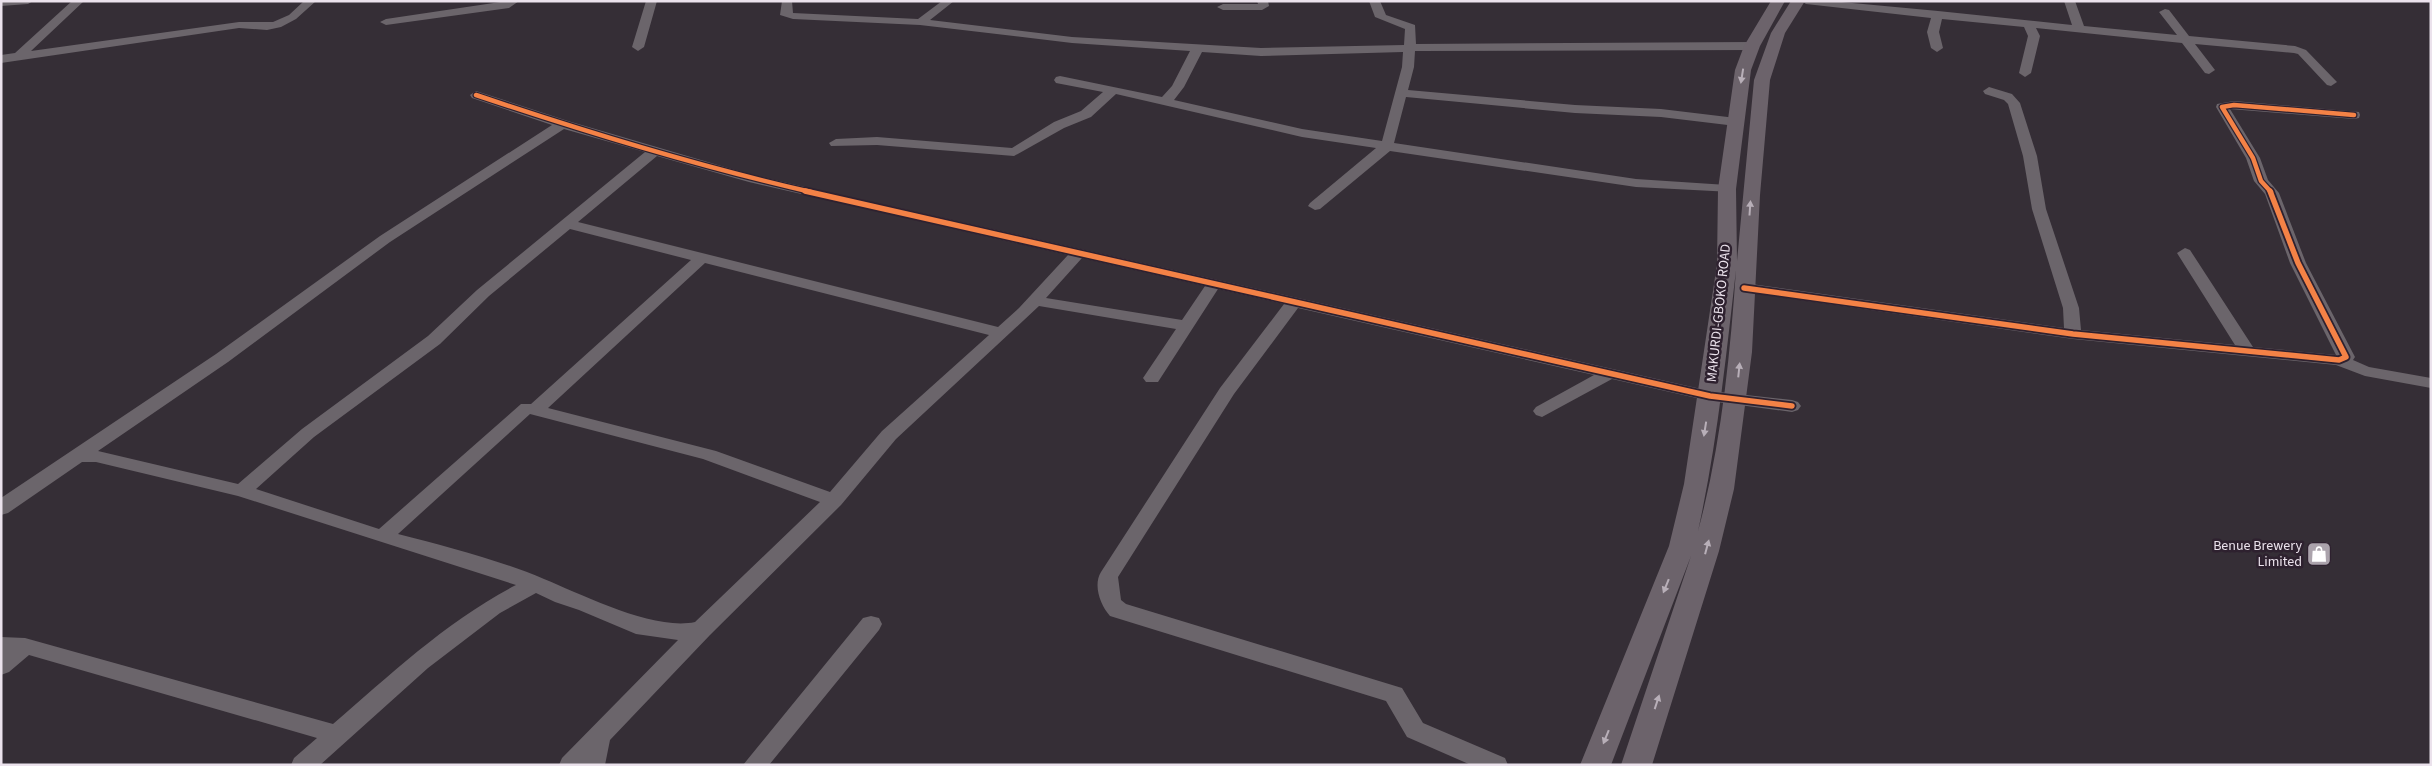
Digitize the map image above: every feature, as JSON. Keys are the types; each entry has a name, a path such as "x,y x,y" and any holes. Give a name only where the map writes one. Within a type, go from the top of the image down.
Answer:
{"main road":[{"name":"MAKURDI-GBOKO ROAD","path":"1595,765 1682,546 1696,484 1710,396 1727,264 1727,189 1743,70 1752,46 1778,1"},
{"path":"1636,765 1706,551 1722,489 1736,400 1741,352 1744,288 1762,80 1778,33 1798,1"}],"street":[{"path":"1,3 28,1"},
{"path":"18,57 79,1"},
{"path":"1,60 239,25 254,24 269,27 281,24 311,1"},
{"path":"386,22 509,5 514,1"},
{"path":"638,47 640,33 652,1"},
{"path":"786,1 785,11 788,16 920,22 1072,40 1197,49 1318,52 1411,48 1752,46"},
{"path":"920,22 949,1"},
{"path":"1222,7 1262,8 1264,6 1262,1"},
{"path":"1315,206 1387,146 1411,48 1410,26 1381,17 1374,1"},
{"path":"1806,1 1848,7 1938,14 2299,50 2331,82"},
{"path":"2069,1 2079,29"},
{"path":"2165,12 2209,70"},
{"path":"1936,48 1933,32 1938,14"},
{"path":"2025,73 2034,36 2028,24"},
{"path":"1165,102 1178,86 1197,49"},
{"path":"1060,80 1113,90 1302,133 1606,179 1727,189"},
{"path":"836,144 877,141 1014,152 1059,125 1086,114 1113,90"},
{"path":"1989,91 2004,95 2014,103 2030,156 2039,209 2071,308 2073,334"},
{"path":"1401,93 1575,109 1661,113 1736,122"},
{"path":"476,95 563,124 749,178 1077,254 1295,301 1710,396 1792,406"},
{"path":"2339,360 2346,357 2298,263 2272,194 2261,181 2253,158 2222,107 2234,105 2354,115"},
{"path":"1,508 222,358 386,239 541,136 563,124"},
{"path":"242,490 308,433 434,340 483,293 655,151"},
{"path":"567,224 1001,333"},
{"path":"2185,253 2248,352"},
{"path":"571,765 702,630 834,500 889,435 1048,288 1062,269 1077,254"},
{"path":"535,410 701,259"},
{"path":"1152,378 1214,284"},
{"path":"1744,288 2073,334 2339,360 2365,371 2431,383"},
{"path":"1295,301 1226,392 1108,577 1111,603 1118,610 1161,625 1394,694 1415,730 1496,765"},
{"path":"1044,302 1186,326"},
{"path":"1542,411 1610,373"},
{"path":"382,537 527,408 709,454 834,500"},
{"path":"79,456 96,456 242,490 382,537 435,551 536,584 562,597 602,610 644,628 684,633 702,630"},
{"path":"303,765 420,662 477,617 536,584"},
{"path":"755,765 871,624"},
{"path":"1,645 25,646 338,734"},
{"path":"1,666 25,646"},
{"path":"593,765 600,735"}],"cycle path":[{"path":"476,95 563,124 749,178 1710,396 1792,406"},
{"path":"1744,288 2073,334 2339,360 2346,357 2298,263 2272,193 2261,181 2253,158 2222,107 2234,105 2354,115"}],"place":[{"name":"Benue Brewery Limited","path":"2319,554"}]}
